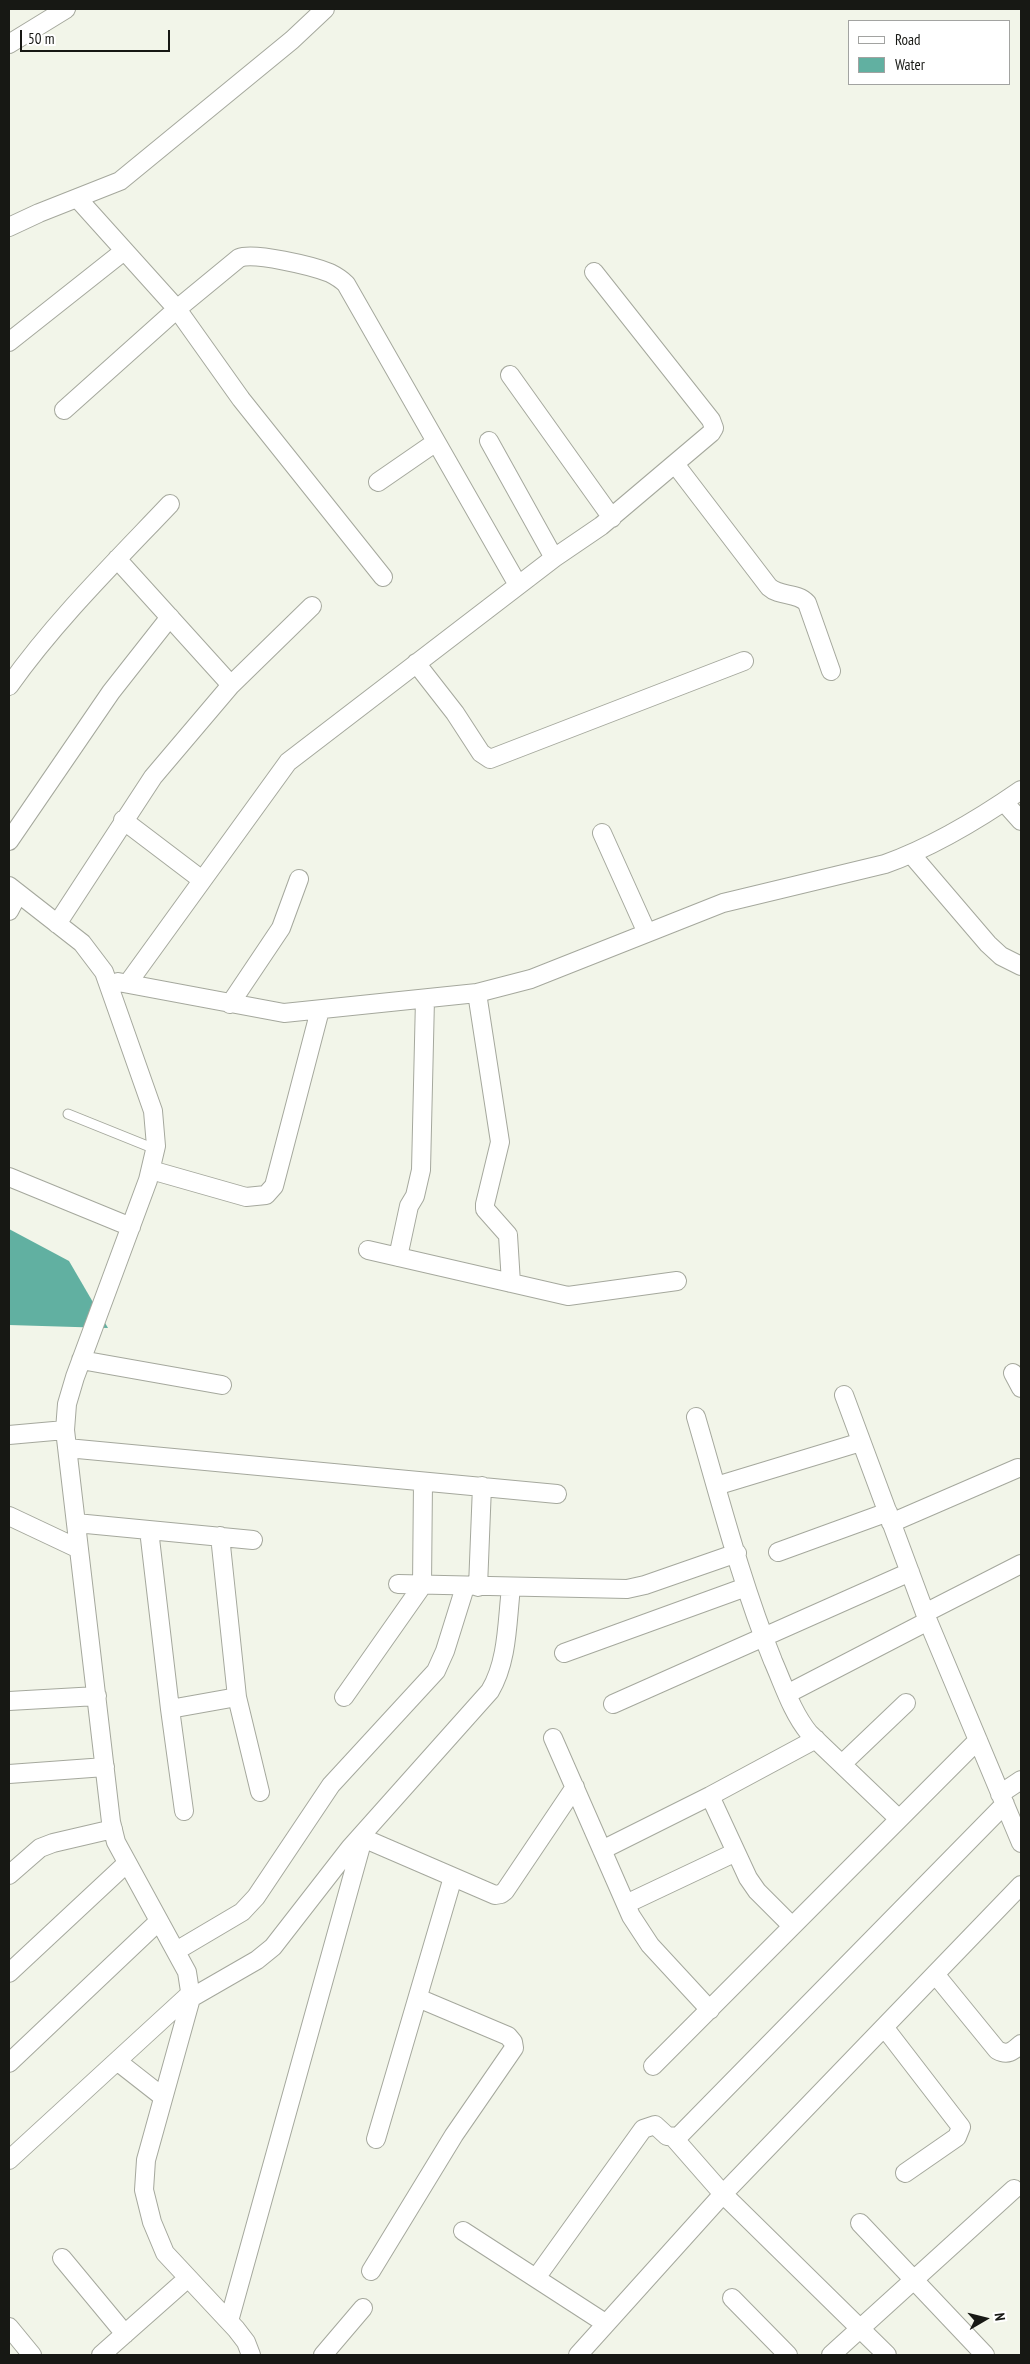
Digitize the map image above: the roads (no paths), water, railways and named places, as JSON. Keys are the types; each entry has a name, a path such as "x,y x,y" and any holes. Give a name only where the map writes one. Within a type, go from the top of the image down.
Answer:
{"street":[{"path":"9,44 66,9"},
{"path":"9,227 120,181 292,40 325,9"},
{"path":"78,199 177,309 241,399 383,577"},
{"path":"9,342 124,251"},
{"path":"64,410 177,309 239,258 245,255 260,256 329,272 346,284 518,585"},
{"path":"128,984 288,762 518,585 612,518 711,433 714,424 594,272"},
{"path":"510,375 612,518"},
{"path":"489,441 554,558"},
{"path":"378,482 436,442"},
{"path":"675,464 769,587 778,594 800,598 807,603 831,671"},
{"path":"9,686 46,637 170,504"},
{"path":"117,560 231,685"},
{"path":"57,924 123,820 153,777 231,685 312,606"},
{"path":"9,841 111,692 170,617"},
{"path":"416,663 455,713 482,753 490,759 744,661"},
{"path":"107,979 284,1013 477,993 531,979 724,903 885,864 910,854 1004,802 1021,790"},
{"path":"1004,802 1021,821"},
{"path":"123,820 202,880"},
{"path":"602,833 647,933"},
{"path":"910,854 988,944 1001,956 1021,966"},
{"path":"230,1004 281,928 299,879"},
{"path":"9,910 13,890 82,943 104,972 153,1111 155,1149 150,1170 131,1228 81,1360 67,1404 65,1430 113,1829 116,1842 187,1972 191,1996 146,2160 144,2190 152,2222 166,2254 246,2342 251,2355"},
{"path":"477,993 500,1142 485,1204 486,1209 508,1235 511,1283"},
{"path":"398,1257 409,1206 415,1196 421,1170 425,999"},
{"path":"150,1170 246,1197 266,1195 274,1186 320,1010"},
{"path":"9,1177 131,1228"},
{"path":"368,1250 568,1296 677,1281"},
{"path":"81,1360 222,1385"},
{"path":"1013,1373 1021,1388"},
{"path":"844,1395 927,1617 1021,1843"},
{"path":"696,1417 746,1587 764,1637 800,1721 816,1739 899,1819"},
{"path":"9,1434 65,1430"},
{"path":"716,1486 862,1442"},
{"path":"68,1448 557,1494"},
{"path":"778,1552 890,1517 1018,1468"},
{"path":"344,1696 422,1586 424,1482"},
{"path":"176,1951 227,1922 249,1904 331,1785 436,1671 471,1587 482,1486"},
{"path":"9,1516 79,1549"},
{"path":"76,1523 253,1540"},
{"path":"149,1530 184,1811"},
{"path":"220,1536 238,1697 260,1792"},
{"path":"398,1584 626,1589 645,1585 737,1554"},
{"path":"787,1694 1021,1564"},
{"path":"613,1704 910,1572"},
{"path":"564,1653 746,1587"},
{"path":"9,2160 191,1996 257,1960 273,1947 365,1834 490,1691 498,1678 502,1662 512,1588"},
{"path":"9,1702 96,1696"},
{"path":"170,1709 238,1697"},
{"path":"842,1764 906,1703"},
{"path":"553,1738 626,1904 650,1945 710,2010"},
{"path":"602,1850 710,1796 816,1739"},
{"path":"653,2066 978,1740"},
{"path":"9,1774 105,1767"},
{"path":"536,2278 643,2128 655,2125 667,2136 678,2137 1021,1780"},
{"path":"365,1834 453,1877 495,1894 505,1891 574,1787"},
{"path":"710,1796 756,1891 792,1926"},
{"path":"9,1875 40,1848 53,1843 113,1829"},
{"path":"228,2321 365,1834"},
{"path":"626,1904 736,1852"},
{"path":"9,1972 128,1863"},
{"path":"376,2139 453,1877"},
{"path":"578,2355 723,2194 1021,1885"},
{"path":"9,2063 159,1921"},
{"path":"935,1974 997,2050 1003,2053 1010,2053 1021,2044"},
{"path":"371,2271 454,2136 514,2048 513,2042 508,2036 418,1998"},
{"path":"884,2027 961,2127 957,2137 905,2173"},
{"path":"117,2061 163,2097"},
{"path":"673,2137 723,2194 887,2355"},
{"path":"831,2355 1014,2189"},
{"path":"860,2223 985,2355"},
{"path":"463,2231 605,2323"},
{"path":"62,2258 125,2334"},
{"path":"101,2355 188,2278"},
{"path":"732,2298 788,2355"},
{"path":"323,2355 363,2308"},
{"path":"9,2327 32,2355"}],"lane":[{"path":"68,1114 155,1149"}],"water":[{"path":"9,1229 69,1261 108,1328 9,1325"}]}
